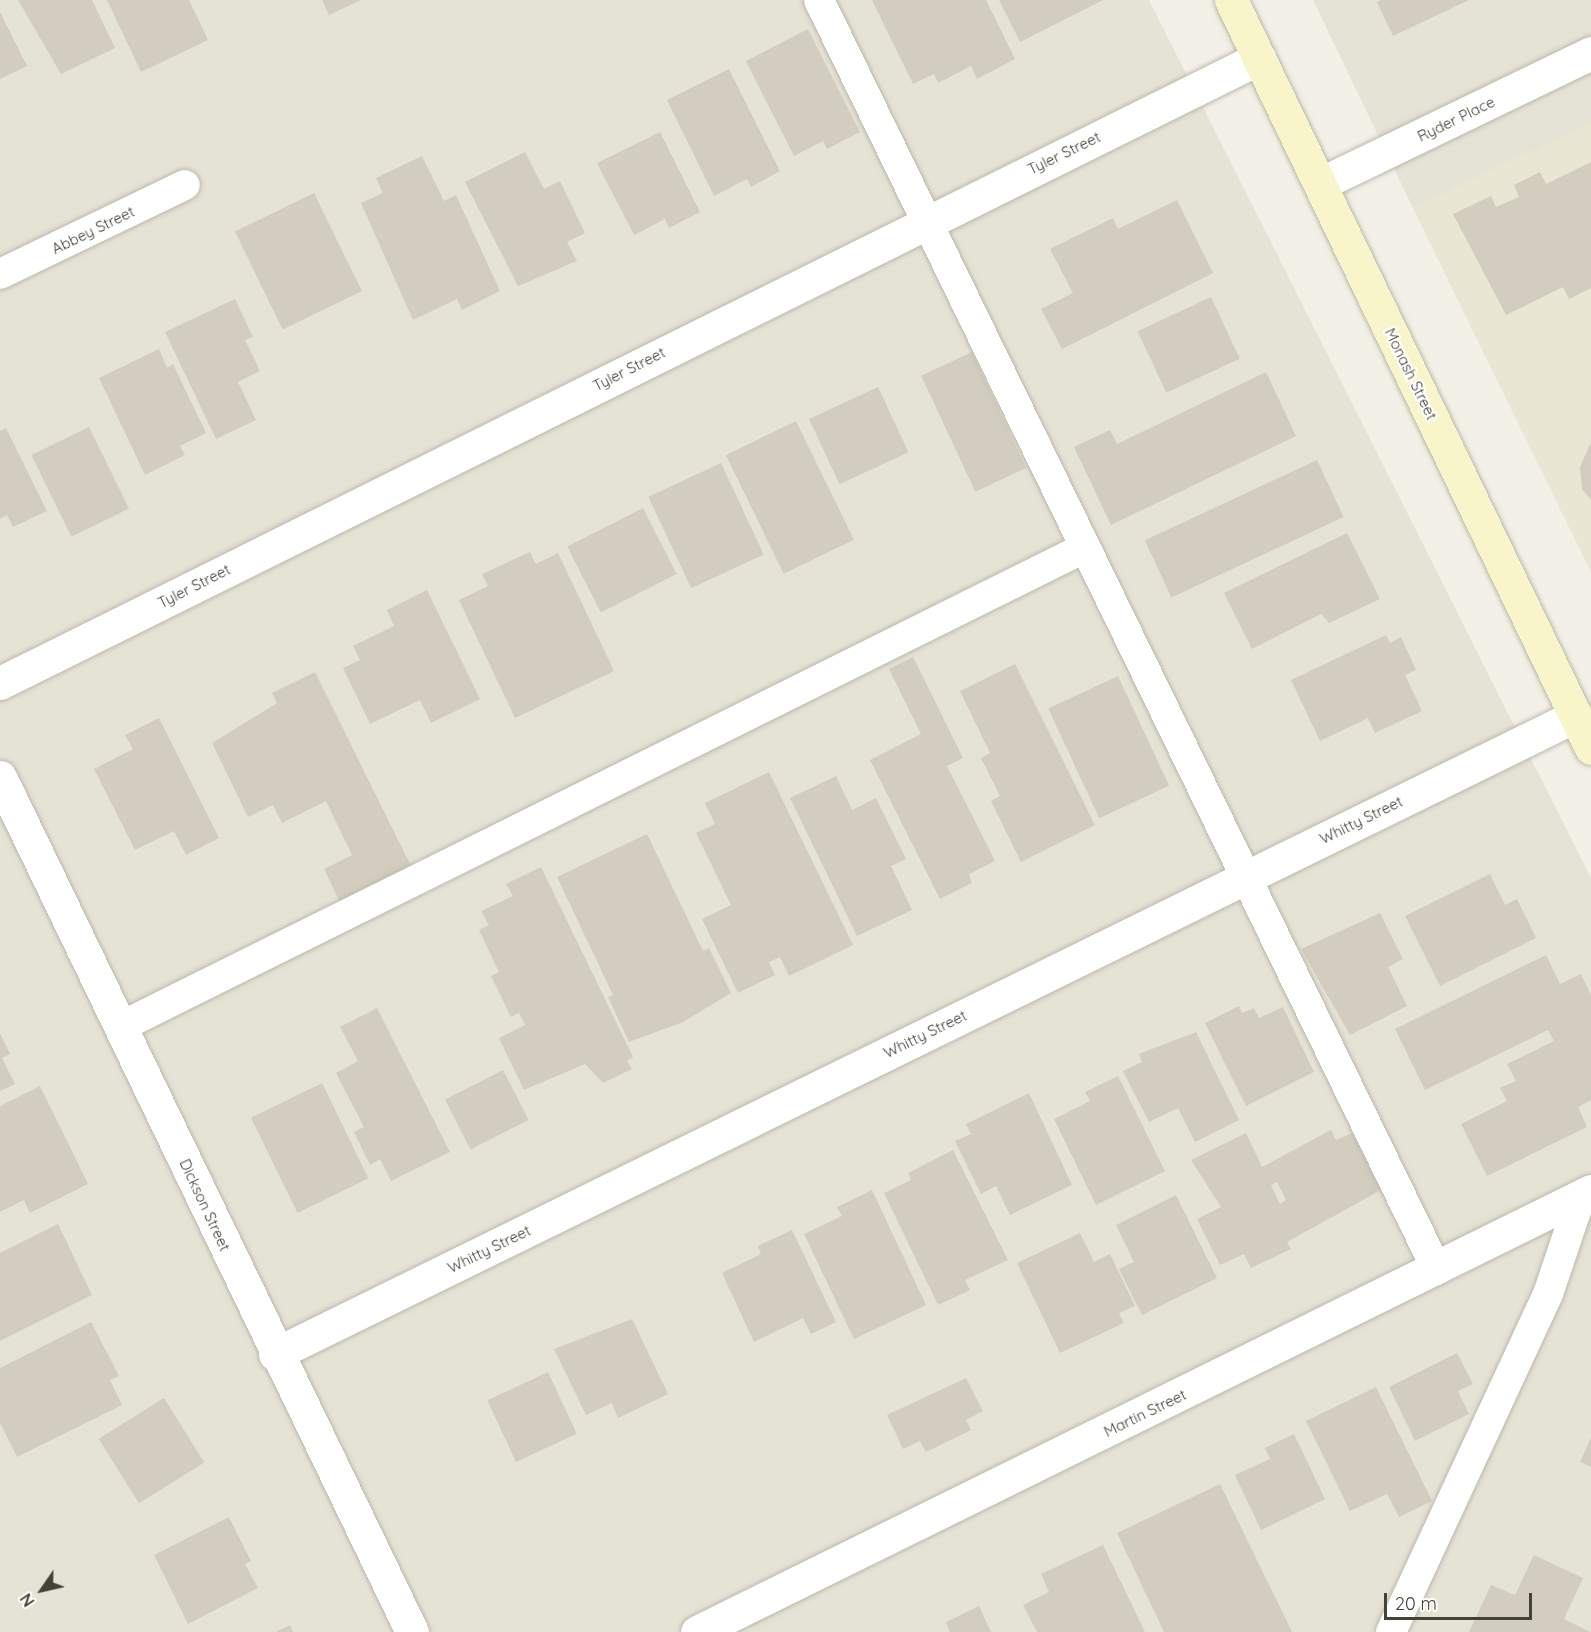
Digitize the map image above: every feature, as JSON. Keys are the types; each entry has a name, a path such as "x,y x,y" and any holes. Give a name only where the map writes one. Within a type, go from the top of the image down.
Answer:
{"main road":[{"name":"Monash Street","path":"1231,0 1591,748"}],"street":[{"name":"Ryder Place","path":"1320,184 1591,53"},
{"name":"Tyler Street","path":"0,683 926,221 1259,58"},
{"name":"Whitty Street","path":"275,1354 1575,716"},
{"name":"Dickson Street","path":"0,777 275,1354 412,1632"},
{"name":"Martin Street","path":"697,1632 1437,1270 1586,1194"}],"lane":[{"path":"819,0 1437,1270"},
{"name":"Abbey Street","path":"0,274 185,185"},
{"path":"120,1028 1084,548"},
{"path":"1391,1632 1548,1294 1586,1194"}],"shaded area":[{"path":"0,0 1149,0 1591,878 1591,1632 0,1632"},
{"path":"1313,0 1591,0 1591,572 1413,208"},
{"path":"1591,123 1591,572 1413,208"}],"building":[{"path":"18,0 92,0 115,48 61,74"},
{"path":"107,0 189,0 208,40 141,72"},
{"path":"322,0 361,0 329,15"},
{"path":"872,0 986,0 1015,59 977,79 971,66 938,83 934,74 913,84"},
{"path":"999,0 1103,0 1020,42"},
{"path":"1381,0 1469,0 1393,36 1377,2"},
{"path":"0,12 27,66 0,79"},
{"path":"808,29 860,132 827,149 823,141 794,156 746,61"},
{"path":"729,69 780,171 751,187 747,179 714,196 667,100"},
{"path":"660,132 700,212 669,228 665,219 634,235 597,163"},
{"path":"525,152 544,189 560,181 585,233 567,242 577,261 518,286 465,182"},
{"path":"422,156 444,201 456,195 500,291 462,310 457,299 413,320 361,203 383,193 376,178"},
{"path":"1591,162 1591,288 1569,299 1563,287 1506,315 1453,214 1491,196 1496,207 1519,197 1514,185 1540,172 1546,184"},
{"path":"314,193 362,291 283,330 235,232"},
{"path":"1177,200 1213,273 1062,349 1041,309 1073,293 1050,249 1113,218 1118,229"},
{"path":"1211,297 1240,359 1166,393 1138,331"},
{"path":"235,299 253,337 245,340 260,371 238,382 256,420 216,439 165,332"},
{"path":"159,349 167,368 173,364 206,433 180,446 185,455 145,475 99,378"},
{"path":"972,352 1026,468 975,492 921,376"},
{"path":"1266,372 1296,436 1111,525 1074,447 1110,430 1117,444"},
{"path":"878,387 908,452 840,484 809,419"},
{"path":"796,421 854,540 784,574 726,455"},
{"path":"89,427 129,509 71,537 31,455"},
{"path":"6,428 47,511 13,527 7,515 0,519 0,431"},
{"path":"1591,442 1591,500 1582,489 1580,467"},
{"path":"1317,460 1344,517 1171,597 1145,540"},
{"path":"721,463 764,555 691,588 648,497"},
{"path":"643,508 677,574 601,613 567,547"},
{"path":"1347,533 1380,599 1329,623 1321,614 1252,649 1224,593"},
{"path":"530,552 536,564 558,553 614,671 515,718 459,600 488,586 482,574"},
{"path":"427,590 480,699 431,723 420,700 370,724 343,668 360,660 353,646 394,626 387,610"},
{"path":"1386,635 1390,643 1401,637 1416,670 1405,675 1422,711 1375,733 1368,718 1320,741 1291,680"},
{"path":"913,657 963,758 947,766 995,861 969,874 972,883 940,899 870,760 921,734 889,669"},
{"path":"1015,664 1095,825 1021,862 991,801 1000,796 981,758 990,753 960,691"},
{"path":"315,672 413,870 342,906 324,869 352,855 326,801 282,823 273,805 248,817 212,743 277,703 272,693"},
{"path":"1118,676 1169,786 1099,818 1048,709"},
{"path":"159,718 219,838 186,855 174,831 135,850 94,769 133,749 125,735"},
{"path":"769,772 853,945 789,976 780,957 769,962 775,975 738,993 702,919 731,905 696,833 715,824 705,803"},
{"path":"836,776 852,810 876,798 906,859 891,866 912,910 857,936 790,798"},
{"path":"647,834 703,951 709,948 731,993 683,1022 629,1042 608,997 613,995 557,877"},
{"path":"541,867 633,1057 627,1061 632,1069 603,1083 585,1064 524,1090 499,1038 525,1025 519,1013 511,1017 491,976 499,972 479,930 489,925 481,911 513,896 506,884"},
{"path":"1490,874 1505,905 1517,899 1536,938 1440,986 1405,916"},
{"path":"1380,913 1403,959 1388,967 1407,1006 1350,1035 1301,949"},
{"path":"1546,955 1560,984 1581,974 1591,995 1591,1100 1578,1107 1587,1127 1487,1176 1461,1124 1507,1101 1500,1088 1516,1081 1507,1064 1554,1041 1548,1030 1425,1090 1395,1029"},
{"path":"1239,1006 1242,1013 1254,1008 1259,1018 1283,1007 1314,1072 1246,1106 1205,1023"},
{"path":"377,1008 450,1152 391,1181 380,1159 370,1165 354,1132 364,1127 336,1073 358,1061 340,1027"},
{"path":"1196,1032 1239,1120 1195,1142 1178,1108 1149,1122 1123,1071 1142,1062 1139,1054"},
{"path":"0,1033 10,1054 2,1058 15,1084 0,1091"},
{"path":"503,1070 528,1120 471,1149 445,1100"},
{"path":"1118,1076 1165,1171 1096,1205 1054,1119 1090,1101 1085,1092"},
{"path":"322,1083 368,1178 297,1213 251,1118"},
{"path":"40,1086 88,1184 30,1213 24,1200 0,1212 0,1106"},
{"path":"1029,1093 1072,1185 1010,1215 996,1186 981,1194 955,1141 971,1134 966,1124"},
{"path":"1331,1130 1336,1140 1352,1133 1381,1190 1287,1242 1291,1249 1251,1268 1244,1254 1220,1265 1197,1219 1221,1207 1191,1160 1246,1133 1262,1167","holes":["1277,1182 1286,1200 1280,1204 1271,1185"]},
{"path":"953,1150 1008,1260 965,1280 970,1290 938,1305 884,1193 911,1180 908,1173"},
{"path":"872,1190 926,1305 854,1339 804,1234 842,1216 837,1207"},
{"path":"1176,1195 1217,1278 1142,1315 1119,1269 1134,1262 1116,1225"},
{"path":"58,1224 92,1295 0,1341 0,1253"},
{"path":"792,1230 836,1322 811,1334 803,1318 754,1342 722,1273 761,1254 758,1246"},
{"path":"1080,1233 1094,1262 1110,1254 1135,1306 1119,1313 1124,1323 1060,1353 1017,1263"},
{"path":"632,1319 668,1394 618,1418 612,1403 586,1415 554,1349"},
{"path":"91,1322 119,1376 110,1380 122,1405 17,1457 0,1423 0,1368"},
{"path":"1457,1353 1473,1384 1458,1391 1469,1414 1415,1441 1389,1387"},
{"path":"548,1372 577,1434 516,1462 487,1400"},
{"path":"966,1378 983,1411 966,1420 971,1430 926,1452 920,1441 903,1449 887,1415"},
{"path":"1376,1387 1432,1501 1399,1517 1387,1494 1350,1511 1306,1421"},
{"path":"164,1398 204,1462 139,1503 99,1439"},
{"path":"1294,1434 1325,1499 1261,1530 1235,1475 1270,1459 1265,1448"},
{"path":"1591,1438 1591,1467 1580,1462"},
{"path":"1220,1484 1292,1632 1164,1632 1117,1533"},
{"path":"229,1517 251,1561 245,1564 258,1588 188,1624 154,1555"},
{"path":"1103,1545 1145,1632 1037,1632 1023,1605 1049,1592 1041,1574"},
{"path":"1534,1555 1583,1578 1564,1619 1590,1632 1469,1632 1491,1585 1515,1595"},
{"path":"979,1606 991,1632 950,1632 946,1622"},
{"path":"290,1625 293,1632 276,1632"}]}
